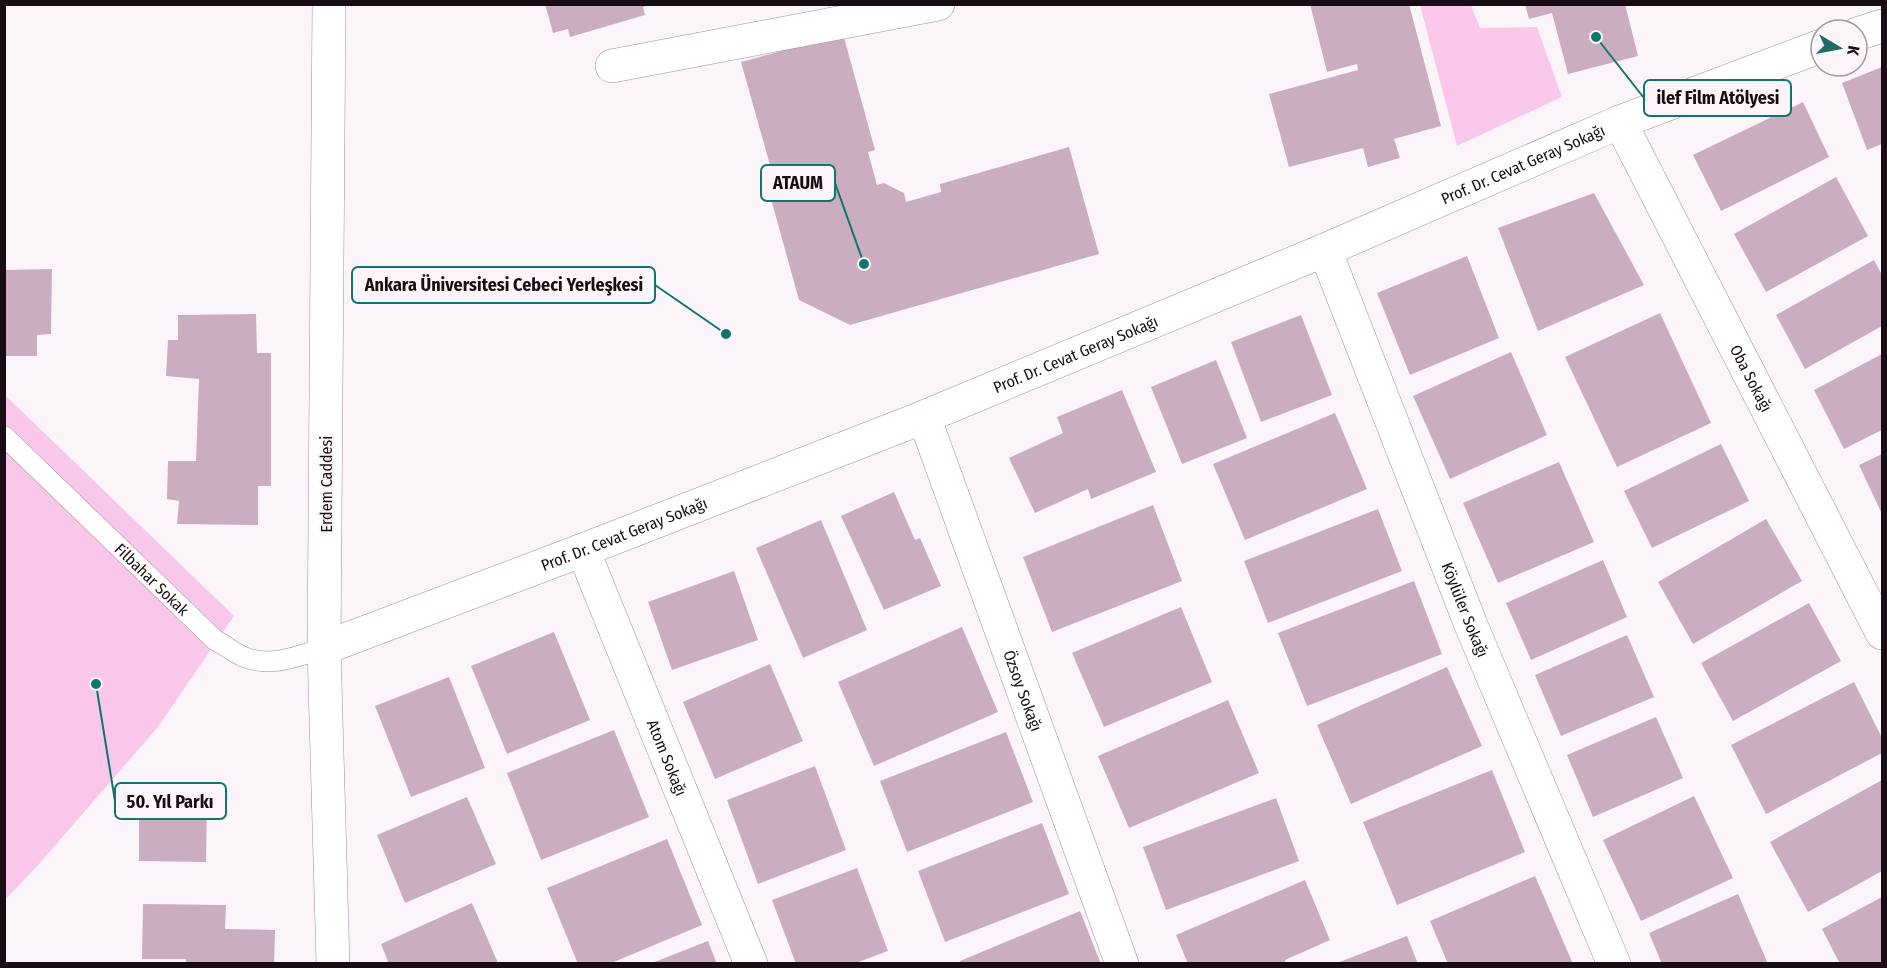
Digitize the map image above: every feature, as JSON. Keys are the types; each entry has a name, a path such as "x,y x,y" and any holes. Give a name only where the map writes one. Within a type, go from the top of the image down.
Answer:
{"street":[{"name":"Erdem Caddesi","path":"329,4 324,648 333,963"},
{"path":"612,66 938,4"},
{"name":"Prof. Dr. Cevat Geray Sokağı","path":"324,648 924,417 1325,250 1620,122 1809,51"},
{"name":"Oba Sokağı","path":"1620,122 1882,633"},
{"name":"Köylüler Sokağı","path":"1325,250 1471,625 1614,963"},
{"name":"Özsoy Sokağı","path":"924,417 1122,963"},
{"name":"Atom Sokağı","path":"583,550 751,963"}],"lane":[{"name":"Filbahar Sokak","path":"4,436 215,640 244,657 265,662 291,659 324,648"}],"shaded area":[{"path":"1420,5 1471,5 1480,28 1537,27 1562,97 1457,146"},
{"path":"4,394 234,616 158,727 5,900"}],"building":[{"path":"545,4 651,5 643,7 645,15 570,37 568,29 553,33"},
{"path":"1310,4 1409,4 1441,126 1394,139 1400,158 1368,167 1363,148 1289,167 1269,94 1358,70 1357,64 1327,72"},
{"path":"1525,4 1625,4 1638,56 1568,74 1552,13 1529,19"},
{"path":"843,34 875,150 868,152 877,185 884,183 904,193 906,202 941,192 940,184 1069,147 1099,254 850,325 799,300 771,199 779,197 741,62"},
{"path":"1882,67 1882,144 1867,150 1842,83 1854,78 1869,78 1869,72"},
{"path":"1803,102 1829,157 1721,211 1693,155"},
{"path":"1836,177 1868,236 1766,292 1734,234"},
{"path":"1594,193 1644,285 1538,331 1498,228"},
{"path":"1467,256 1499,338 1410,375 1377,293"},
{"path":"1874,260 1882,275 1882,326 1805,369 1776,315"},
{"path":"52,269 51,334 37,335 37,356 4,356 4,270"},
{"path":"1660,313 1711,423 1617,467 1565,357"},
{"path":"256,314 257,353 271,353 271,486 258,486 258,525 177,524 179,501 167,499 168,461 196,461 199,379 166,376 168,340 178,340 178,315"},
{"path":"1301,315 1332,395 1261,422 1231,342"},
{"path":"1511,352 1547,435 1450,479 1413,396"},
{"path":"1882,354 1882,430 1844,449 1814,390"},
{"path":"1216,360 1247,438 1182,464 1151,387"},
{"path":"1122,390 1156,472 1091,499 1088,489 1035,513 1009,458 1063,433 1057,417"},
{"path":"1335,413 1367,489 1245,540 1213,464"},
{"path":"1721,444 1749,501 1652,548 1624,491"},
{"path":"1882,454 1882,514 1859,465"},
{"path":"1559,462 1594,542 1498,583 1463,503"},
{"path":"894,492 915,540 920,538 941,586 884,610 841,516"},
{"path":"1153,505 1182,581 1052,632 1023,557"},
{"path":"1378,509 1402,571 1268,623 1244,561"},
{"path":"1766,519 1802,581 1693,644 1658,582"},
{"path":"821,520 867,630 803,658 756,548"},
{"path":"1603,560 1627,617 1531,660 1506,603"},
{"path":"734,571 758,640 672,670 648,602"},
{"path":"1414,581 1442,654 1307,706 1278,633"},
{"path":"1809,603 1841,661 1733,721 1701,663"},
{"path":"1181,607 1212,682 1104,727 1072,653"},
{"path":"962,627 998,712 874,766 838,682"},
{"path":"554,632 590,720 507,754 471,666"},
{"path":"1627,635 1654,697 1561,736 1535,675"},
{"path":"770,664 803,741 715,779 683,702"},
{"path":"1447,667 1482,746 1351,804 1317,725"},
{"path":"449,677 485,768 411,797 375,706"},
{"path":"1854,682 1882,738 1882,753 1766,814 1731,745"},
{"path":"1228,700 1259,773 1129,828 1098,756"},
{"path":"1656,717 1683,778 1593,817 1567,755"},
{"path":"614,730 649,817 541,860 507,773"},
{"path":"1006,732 1033,802 907,852 880,781"},
{"path":"815,766 846,850 758,884 727,800"},
{"path":"1492,770 1525,852 1397,905 1363,822"},
{"path":"1882,780 1882,871 1808,912 1770,842"},
{"path":"1694,796 1733,878 1641,921 1603,840"},
{"path":"467,797 496,864 405,903 377,835"},
{"path":"1276,798 1299,861 1166,910 1143,847"},
{"path":"139,801 207,802 206,862 139,861"},
{"path":"1042,823 1069,894 945,942 918,871"},
{"path":"667,839 702,925 609,964 578,964 547,888"},
{"path":"857,868 888,951 853,964 796,964 772,900"},
{"path":"1535,876 1573,964 1448,964 1430,921"},
{"path":"1305,880 1330,940 1285,960 1286,964 1188,964 1176,935"},
{"path":"1738,894 1768,964 1662,964 1649,933"},
{"path":"1882,897 1882,964 1840,964 1822,929"},
{"path":"472,903 498,963 389,964 381,944"},
{"path":"143,904 226,905 225,929 275,930 274,964 186,964 186,959 142,959"},
{"path":"1080,911 1101,964 961,964 960,961"},
{"path":"1407,936 1418,964 1337,964 1337,963"},
{"path":"708,941 717,964 652,964 652,963"}],"place":[{"name":"ilef Film Atölyesi","path":"1596,37"},
{"name":"ATAUM","path":"864,264"},
{"name":"Ankara Üniversitesi Cebeci Yerleşkesi","path":"726,334"},
{"name":"50. Yıl Parkı","path":"96,684"}]}
